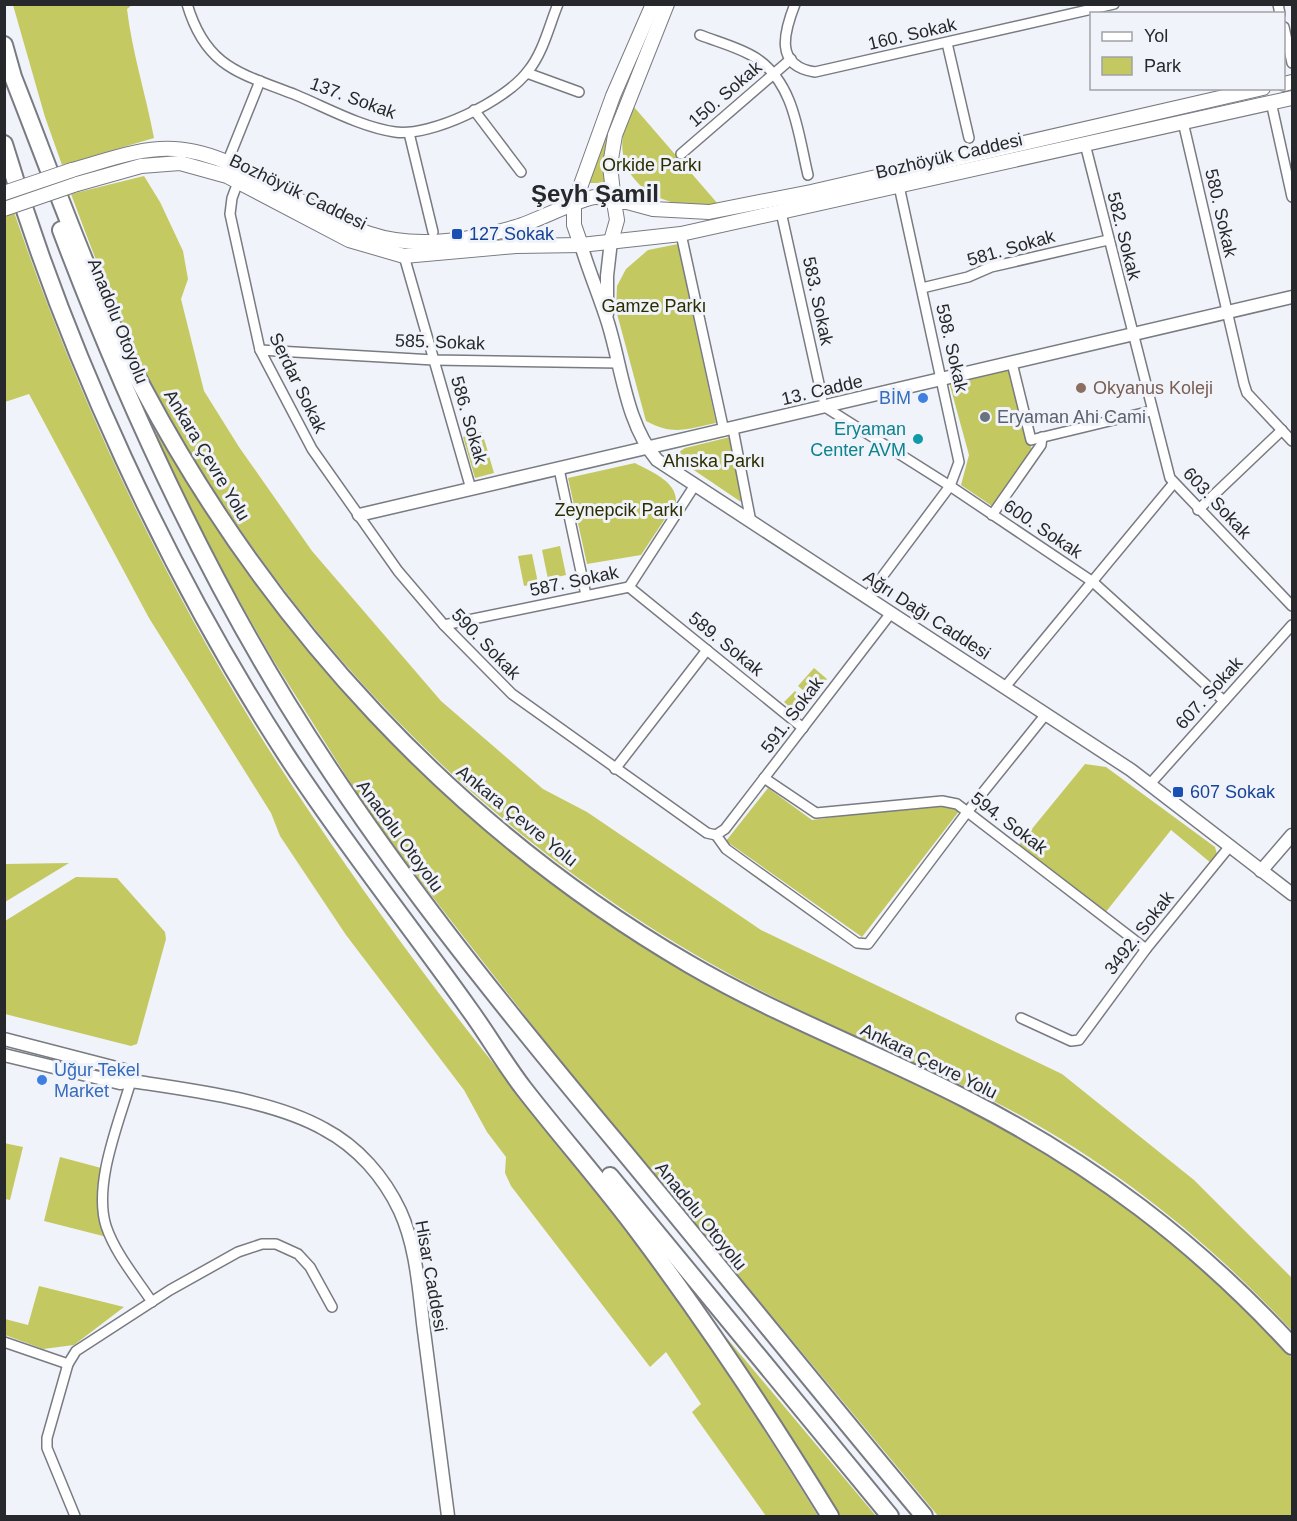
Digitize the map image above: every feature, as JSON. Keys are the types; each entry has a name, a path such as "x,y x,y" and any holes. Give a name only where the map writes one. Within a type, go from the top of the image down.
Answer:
{"highway":[{"name":"Ankara Çevre Yolu","path":"4,45 13,77 121,343 185,460 252,564 287,612 337,673 422,762 528,854 626,925 690,964 758,1001 962,1096 1045,1142 1114,1186 1202,1255 1293,1346"},
{"name":"Anadolu Otoyolu","path":"13,77 61,228 101,334 145,436 223,593 303,729 364,822 460,953 924,1516"},
{"path":"4,144 84,365 145,500 197,602 291,762 354,854 469,1008 523,1087 602,1184 680,1288 830,1516"},
{"path":"469,1008 890,1516"}],"main road":[{"path":"653,4 613,96 574,204 574,225 581,245 611,241 617,220 610,165 615,135 667,4"},
{"name":"Bozhöyük Caddesi","path":"614,202 627,202 653,209 709,212 811,192 1254,90"},
{"name":"Bozhöyük Caddesi","path":"611,241 681,234 1293,98"},
{"name":"Bozhöyük Caddesi","path":"4,193 72,170 141,152 167,149 200,153 227,163 349,226 395,240 432,242 494,233 536,221 574,204"},
{"name":"Bozhöyük Caddesi","path":"4,208 76,184 141,166 165,163 202,167 238,182 349,240 404,256 516,246 581,245"},
{"path":"574,204 596,197 614,202"}],"street":[{"name":"137. Sokak","path":"187,4 194,26 209,51 224,64 260,81 378,128 410,133 443,124 474,110 527,73 538,55 558,4"},
{"path":"791,59 785,49 784,37 795,4"},
{"name":"160. Sokak","path":"791,59 803,68 822,71 1111,7"},
{"path":"1285,32 1292,63"},
{"path":"700,35 756,58 773,75 789,98 808,175"},
{"path":"947,43 969,138"},
{"name":"150. Sokak","path":"681,154 791,59"},
{"path":"527,73 579,93"},
{"path":"227,163 260,81"},
{"path":"1271,102 1293,197"},
{"path":"474,110 521,172"},
{"name":"580. Sokak","path":"1183,122 1247,393 1293,441"},
{"path":"410,133 433,232"},
{"name":"582. Sokak","path":"1085,144 1132,335"},
{"name":"Serdar Sokak","path":"238,182 232,198 230,214 260,350 306,439 358,515"},
{"name":"598. Sokak","path":"867,597 950,486 957,473 959,458 898,186"},
{"name":"583. Sokak","path":"781,212 824,402"},
{"path":"681,234 752,522"},
{"name":"581. Sokak","path":"921,288 968,277 991,267 1108,240"},
{"name":"Ağrı Dağı Caddesi","path":"608,321 607,276 611,241"},
{"name":"Ağrı Dağı Caddesi","path":"581,245 591,280 608,321 641,439 657,460 1150,784 1293,894"},
{"name":"586. Sokak","path":"404,256 471,489"},
{"name":"13. Cadde","path":"358,515 648,450 824,402 942,380 1293,297"},
{"name":"603. Sokak","path":"1132,335 1151,411 1173,483 1293,606"},
{"name":"585. Sokak","path":"260,350 434,360 619,363"},
{"path":"1012,363 1031,440 1151,411"},
{"name":"600. Sokak","path":"824,402 1093,582 1224,701"},
{"path":"1198,510 1282,430"},
{"path":"993,514 1041,445 1042,437"},
{"path":"559,470 586,596"},
{"path":"1005,687 1173,483"},
{"name":"587. Sokak","path":"444,625 629,586 695,485"},
{"name":"590. Sokak","path":"358,515 398,571 444,625 512,694 706,833 716,835 726,849 861,945 868,944 968,811 1046,714"},
{"name":"589. Sokak","path":"629,586 803,728"},
{"name":"591. Sokak","path":"716,835 725,829 891,613"},
{"name":"607. Sokak","path":"1150,784 1293,625"},
{"path":"615,769 706,650"},
{"name":"594. Sokak","path":"764,778 816,813 942,801 957,804 1146,949"},
{"path":"1261,870 1293,835"},
{"name":"3492. Sokak","path":"1021,1018 1076,1042 1146,949 1230,846"},
{"name":"Hisar Caddesi","path":"4,1039 123,1070 131,1081"},
{"path":"56,1069 60,1053"},
{"name":"Hisar Caddesi","path":"4,1055 120,1083 131,1081 202,1092 308,1121 346,1144 381,1179 401,1213 413,1258 448,1516"},
{"path":"131,1081 103,1187 103,1212 113,1240 152,1302"},
{"path":"75,1516 47,1448 47,1438 68,1364 76,1351 152,1302 238,1252 269,1244 288,1248 298,1254 310,1267 332,1307"},
{"path":"4,1342 68,1364"}],"green space":[{"path":"13,5 132,5 127,9 129,25 154,138 62,165 45,117"},
{"path":"657,5 662,5 624,90 617,114 606,183 588,183 595,158"},
{"name":"Orkide Parkı","path":"634,107 718,204 693,205 671,202 654,195 640,185 630,173 624,158 622,142"},
{"path":"144,176 160,202 183,251 188,279 181,299 204,391 239,447 312,551 441,701 543,789 587,812 761,930 1062,1074 1194,1180 1292,1278 1292,1331 1262,1299 1197,1239 1128,1184 1092,1159 1016,1113 951,1080 785,1003 659,932 570,872 485,804 407,730 333,651 266,567 206,477 152,384 129,338 98,266 71,194"},
{"path":"14,212 73,370 107,447 181,598 265,743 359,884 434,987 578,1166 648,1259 736,1386 818,1516 766,1516 692,1412 701,1404 666,1352 650,1367 511,1186 505,1173 506,1157 487,1132 464,1090 346,935 280,836 271,813 149,618 29,394 5,402 5,216"},
{"name":"Gamze Parkı","path":"678,244 716,423 673,430 646,421 616,310 617,286 626,269 648,250"},
{"path":"1011,368 1032,450 992,506 961,485 969,455 949,382"},
{"path":"160,432 227,543 296,636 394,746 448,798 504,846 562,891 623,933 686,972 767,1014 974,1112 1053,1157 1162,1235 1229,1294 1292,1358 1292,1516 938,1516 568,1071 414,873 360,798 272,658 231,586 153,437"},
{"path":"482,432 494,473 475,478 463,437"},
{"name":"Ahıska Parkı","path":"730,437 744,504 679,460 679,452 685,448"},
{"name":"Zeynepcik Parkı","path":"635,463 668,483 676,502 641,555 587,564 568,478"},
{"path":"560,546 566,575 548,579 542,550"},
{"path":"532,554 538,583 524,586 518,556"},
{"path":"814,668 827,679 812,698 798,686"},
{"path":"795,691 808,702 798,714 784,702"},
{"path":"1085,764 1106,767 1215,847 1217,854 1211,863 1171,830 1105,913 1018,846"},
{"path":"768,788 812,820 909,806 947,807 960,810 862,937 726,841"},
{"path":"69,863 5,902 5,864"},
{"path":"76,877 117,878 165,932 166,939 137,1044 131,1046 5,1014 5,921"},
{"path":"4,1143 23,1147 10,1200 5,1199"},
{"path":"60,1157 105,1169 107,1237 44,1221"},
{"path":"39,1286 124,1307 74,1345 43,1349 5,1335 5,1319 28,1325"},
{"path":"720,1330 876,1516 840,1516"}],"place":[{"name":"127 Sokak","path":"457,234"},
{"name":"Okyanus Koleji","path":"1081,388"},
{"name":"BİM","path":"923,398"},
{"name":"Eryaman Ahi Cami","path":"985,417"},
{"name":"Eryaman Center AVM","path":"918,439"},
{"name":"607 Sokak","path":"1178,792"},
{"name":"Uğur Tekel Market","path":"42,1080"}],"district":[{"name":"Şeyh Şamil","path":"595,193"}]}
